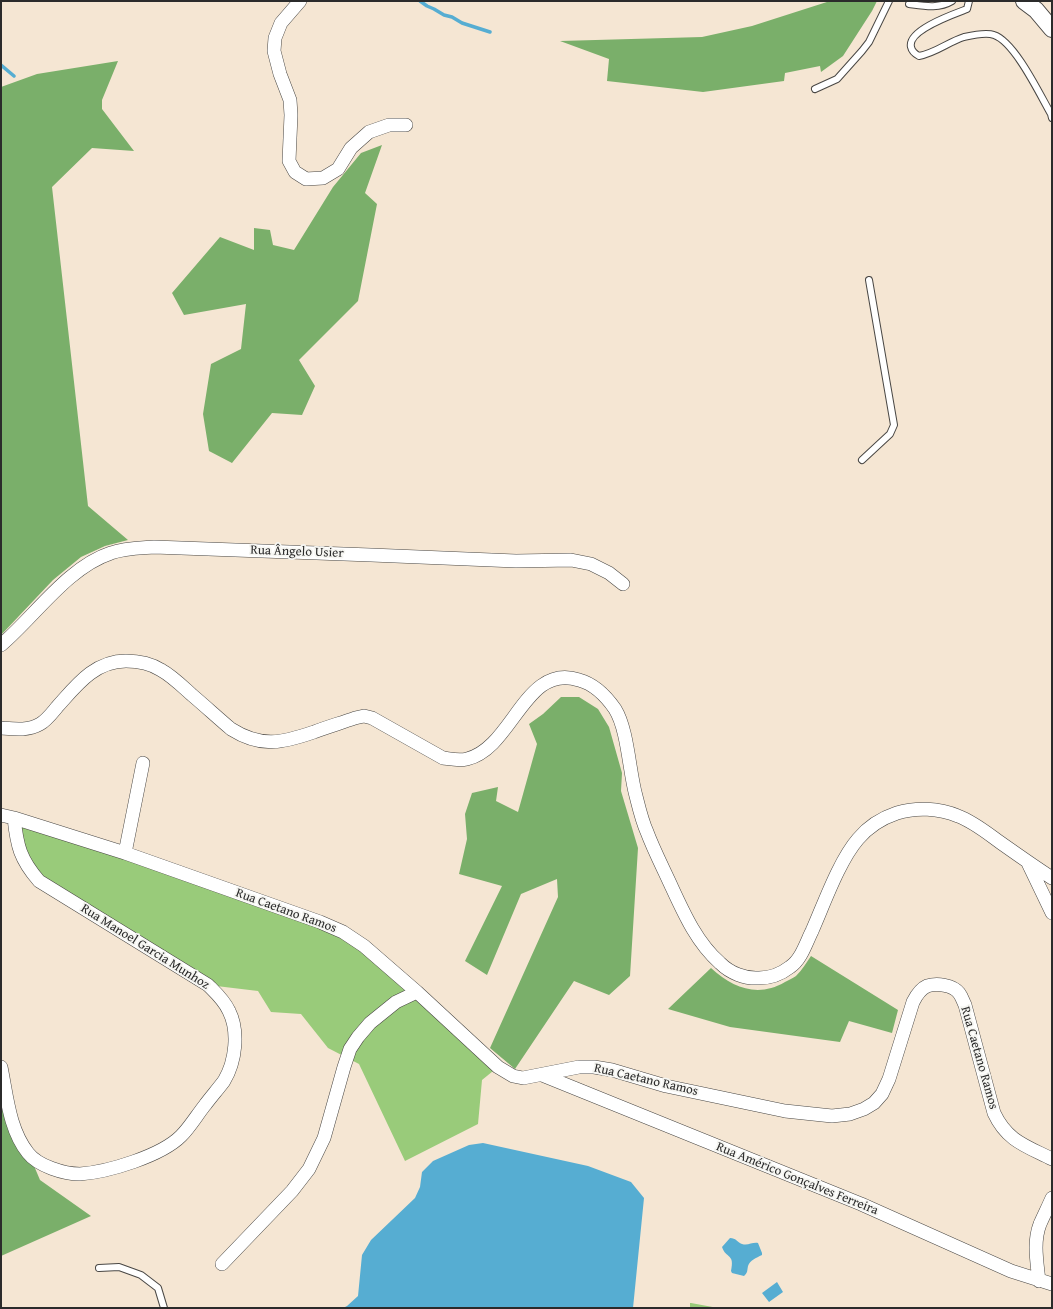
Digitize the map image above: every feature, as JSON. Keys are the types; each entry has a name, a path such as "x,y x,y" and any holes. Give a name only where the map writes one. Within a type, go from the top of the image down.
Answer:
{"street":[{"path":"300,1 281,24 275,38 274,51 280,74 290,100 291,115 289,161 295,172 306,179 323,178 338,169 351,148 369,132 389,125 406,125"},
{"path":"1024,1 1036,10 1052,29"},
{"name":"Rua Ângelo Usier","path":"1,645 66,581 82,568 98,558 112,552 131,549 154,547 516,561 571,560 591,564 609,573 623,584"},
{"path":"1,728 29,729 39,724 49,717 82,680 93,671 105,664 118,661 132,661 144,663 160,669 173,678 230,729 251,739 276,742 290,740 364,716 372,718 443,758 454,760 465,759 479,754 488,748 540,686 562,677 576,678 590,684 605,696 616,710 623,732 635,794 646,830 690,924 708,951 721,964 733,972 747,977 759,978 777,975 792,966 804,949 850,850 859,838 874,824 904,811 921,809 938,810 957,815 974,824 1028,863 1052,878"},
{"path":"125,853 143,763"},
{"name":"Rua Caetano Ramos","path":"1,815 125,853 320,922 344,932 364,946 417,992 498,1067 506,1073 523,1078 580,1067 594,1067 612,1070 666,1086 785,1111 832,1116 850,1114 864,1109 874,1103 882,1094 889,1079 913,1002 919,992 927,986 939,985 950,987 959,993 965,1005 994,1113 1000,1124 1009,1136 1023,1145 1052,1159"},
{"name":"Rua Manoel Garcia Munhoz","path":"1,1067 12,1123 18,1139 29,1154 46,1166 61,1171 79,1174 111,1168 145,1158 161,1150 181,1136 224,1080 232,1063 235,1044 234,1026 229,1011 222,998 208,985 39,881 28,869 16,841 14,818"},
{"path":"1028,863 1052,914"},
{"path":"222,1264 292,1190 309,1169 324,1138 350,1049 358,1037 370,1023 396,1002 417,992"},
{"name":"Rua Américo Gonçalves Ferreira","path":"542,1075 860,1204 1011,1271 1052,1284"},
{"path":"1039,1281 1036,1255 1037,1237 1040,1225 1052,1198"}],"lane":[{"path":"814,89 837,79 870,42 889,1"},
{"path":"909,4 942,6 952,1"},
{"path":"969,1 967,8 921,30 912,39 911,46 913,52 919,56 930,54 964,37 988,33 996,35 1003,39 1013,51 1052,118"},
{"path":"862,460 890,434 894,425 869,280"},
{"path":"100,1268 119,1267 141,1275 158,1288 164,1308"}],"green space":[{"path":"830,1 877,1 843,56 821,72 820,66 785,73 784,81 703,92 607,81 609,59 560,41 702,37 752,26"},
{"path":"118,61 102,100 102,109 134,151 92,148 52,187 88,506 128,540 105,546 81,557 53,580 1,635 1,87 37,74"},
{"path":"382,145 365,193 377,204 358,301 299,360 315,386 302,415 272,413 232,463 209,451 203,414 211,364 241,349 246,304 184,315 172,293 220,237 254,250 254,228 270,230 273,245 294,250 333,187 361,153"},
{"path":"561,697 579,697 598,709 609,727 622,773 621,791 638,848 630,976 609,995 574,981 515,1069 490,1048 558,897 557,879 521,894 487,975 465,961 502,886 459,874 467,839 465,814 472,793 498,787 496,801 518,812 537,744 529,724 543,714"},
{"path":"14,818 343,932 498,1067 482,1080 478,1124 405,1161 359,1064 328,1048 301,1014 271,1012 258,991 208,985 28,869"},
{"path":"811,956 898,1010 892,1033 849,1021 840,1042 730,1027 668,1009 711,968 728,981 737,985 756,990 765,989 775,987 796,976"},
{"path":"1,1067 29,1154 40,1180 91,1216 1,1256"},
{"path":"691,1303 718,1308 690,1308"}],"water":[{"path":"483,1143 588,1166 631,1182 644,1198 633,1308 343,1308 358,1296 362,1255 371,1240 415,1198 420,1187 422,1172 433,1161 469,1145"},
{"path":"730,1238 744,1244 758,1243 762,1253 762,1255 750,1262 744,1276 732,1273 732,1261 722,1247"},
{"path":"777,1282 783,1292 769,1302 762,1293"}],"waterway":[{"path":"420,1 444,15 452,17 462,23 490,32"},
{"path":"1,65 14,76"}]}
